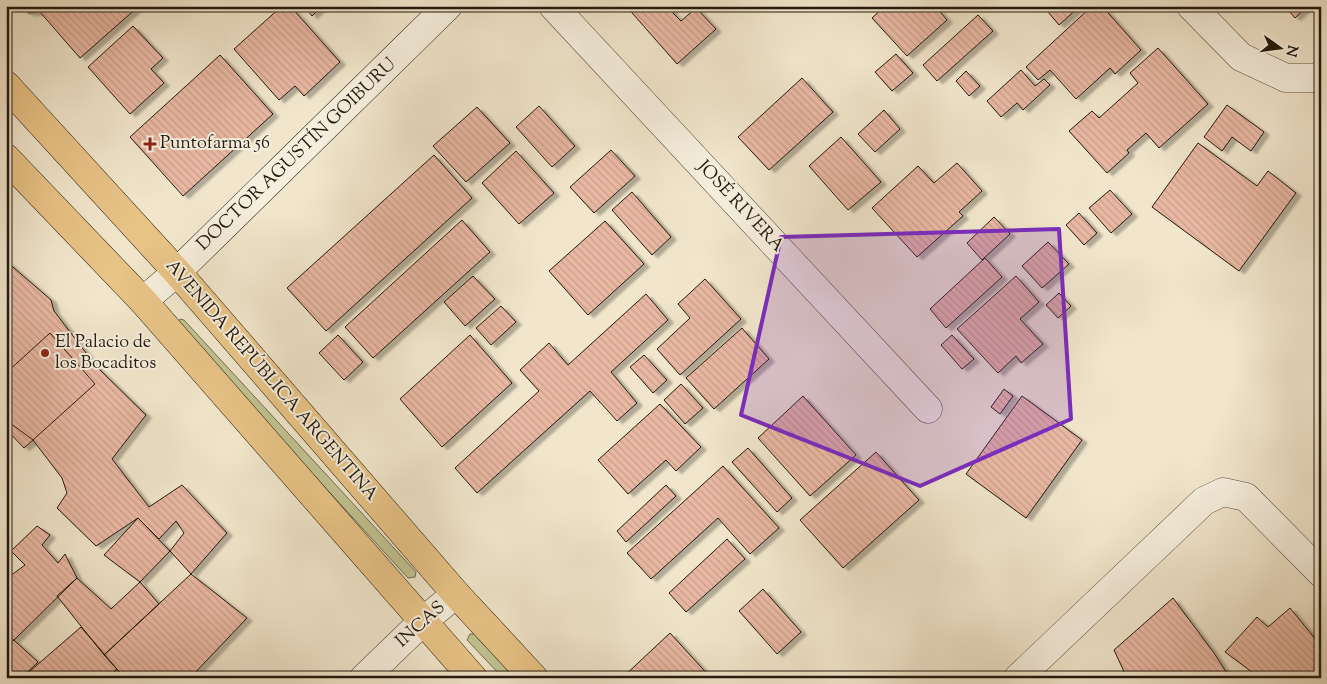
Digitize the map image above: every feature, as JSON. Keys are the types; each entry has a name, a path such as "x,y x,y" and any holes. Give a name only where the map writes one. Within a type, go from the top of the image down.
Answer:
{"highway":[{"name":"AVENIDA REPÚBLICA ARGENTINA","path":"6,86 177,272 456,594 534,678"},
{"path":"6,158 143,301 473,678"}],"street":[{"name":"DOCTOR AGUSTÍN GOIBURU","path":"143,301 177,272 448,6"},
{"name":"JOSÉ RIVERA","path":"553,6 928,409"},
{"path":"1191,6 1240,57 1286,78 1319,76"},
{"path":"1018,678 1204,501 1223,492 1246,497 1321,573"},
{"name":"INCAS","path":"364,678 422,622 456,594"}],"highlighted area":[{"path":"1059,229 1071,419 920,486 741,415 781,237"}],"green space":[{"path":"180,319 184,320 416,572 415,577 408,578 177,326"},
{"path":"470,634 474,634 516,678 503,678 467,640"}],"building":[{"path":"16,6 139,6 80,58 40,12 29,13"},
{"path":"282,6 290,6 340,62 304,96 295,86 279,100 234,49"},
{"path":"304,6 322,6 312,16"},
{"path":"626,6 676,6 671,11 681,21 696,8 716,29 677,64"},
{"path":"885,6 935,6 947,20 907,56 872,18"},
{"path":"1043,6 1080,6 1059,25"},
{"path":"1092,6 1102,6 1141,50 1115,74 1110,68 1076,99 1050,70 1038,80 1026,67"},
{"path":"1285,6 1308,6 1295,18"},
{"path":"978,15 993,31 937,81 923,65"},
{"path":"133,26 163,58 151,69 164,83 130,114 88,67"},
{"path":"1158,48 1208,104 1159,148 1146,133 1127,150 1129,153 1107,173 1069,131 1092,111 1099,118 1138,83 1130,73"},
{"path":"896,54 913,73 892,91 875,72"},
{"path":"220,55 273,114 183,196 130,137"},
{"path":"1021,70 1035,86 1044,79 1050,85 1023,110 1017,103 1001,117 987,101"},
{"path":"966,71 980,86 969,96 956,81"},
{"path":"802,78 833,112 769,170 738,137"},
{"path":"1227,105 1264,132 1251,151 1232,137 1222,151 1204,137"},
{"path":"539,106 575,146 552,167 516,127"},
{"path":"477,107 510,143 466,182 433,146"},
{"path":"884,110 900,129 875,152 858,134"},
{"path":"841,137 881,182 848,210 809,166"},
{"path":"1198,143 1257,186 1268,171 1296,193 1239,271 1152,207"},
{"path":"611,150 635,176 594,213 570,187"},
{"path":"516,151 554,193 519,224 482,183"},
{"path":"434,155 472,198 326,331 287,288"},
{"path":"957,163 982,191 959,212 963,216 917,257 872,208 918,166 934,183"},
{"path":"1110,190 1132,214 1111,233 1089,208"},
{"path":"632,192 671,237 652,255 612,210"},
{"path":"1079,213 1097,233 1084,245 1066,225"},
{"path":"994,217 1010,234 982,260 967,243"},
{"path":"462,220 490,252 373,358 345,327"},
{"path":"605,221 644,264 588,315 549,271"},
{"path":"1048,242 1069,264 1042,288 1022,266"},
{"path":"985,258 1002,277 946,328 930,309"},
{"path":"6,261 51,300 54,311 96,366 146,415 112,459 149,507 182,485 227,533 191,574 170,551 184,533 176,521 159,539 138,518 96,546 57,508 67,493 62,478 33,440 6,420"},
{"path":"473,276 495,299 465,326 444,302"},
{"path":"1016,276 1039,302 1020,319 1043,344 1021,363 1016,356 998,373 957,329"},
{"path":"705,279 741,319 680,375 657,349 690,318 678,304"},
{"path":"1059,293 1071,306 1058,318 1046,305"},
{"path":"646,294 668,320 611,372 637,403 617,421 590,391 477,493 455,468 539,391 520,370 549,343 568,365"},
{"path":"501,306 516,322 491,345 476,328"},
{"path":"742,328 769,359 714,409 686,378"},
{"path":"50,333 95,384 24,448 6,429 6,373"},
{"path":"338,335 363,362 344,380 319,353"},
{"path":"470,335 512,383 442,447 400,399"},
{"path":"952,335 974,359 962,369 941,345"},
{"path":"644,355 667,380 653,393 630,367"},
{"path":"681,384 703,408 685,424 664,400"},
{"path":"1004,389 1013,396 1000,414 991,407"},
{"path":"803,396 856,455 810,496 758,438"},
{"path":"1022,396 1082,440 1026,518 966,474"},
{"path":"660,404 701,447 676,471 666,460 628,494 598,460"},
{"path":"748,448 792,498 777,512 732,462"},
{"path":"876,452 919,500 843,568 800,520"},
{"path":"723,466 779,528 750,554 718,518 651,579 627,553"},
{"path":"666,485 676,496 626,542 617,531"},
{"path":"138,518 170,551 140,582 104,555"},
{"path":"37,526 50,535 42,545 58,563 65,554 77,578 12,642 6,635 6,579 25,565 11,551"},
{"path":"727,539 745,559 686,612 669,593"},
{"path":"191,574 247,618 190,678 125,678 104,655"},
{"path":"77,578 111,609 140,582 159,604 104,655 57,596"},
{"path":"763,589 801,632 777,654 739,611"},
{"path":"1173,598 1230,678 1127,678 1114,650"},
{"path":"1290,608 1321,646 1321,678 1260,678 1225,652 1257,617 1268,627"},
{"path":"81,627 117,669 107,678 22,678"},
{"path":"6,633 38,662 21,678 6,678"},
{"path":"670,633 711,678 622,678"},
{"path":"117,669 125,678 107,678"}],"place":[{"name":"Puntofarma 56","path":"150,144"},
{"name":"El Palacio de los Bocaditos","path":"45,353"}]}
